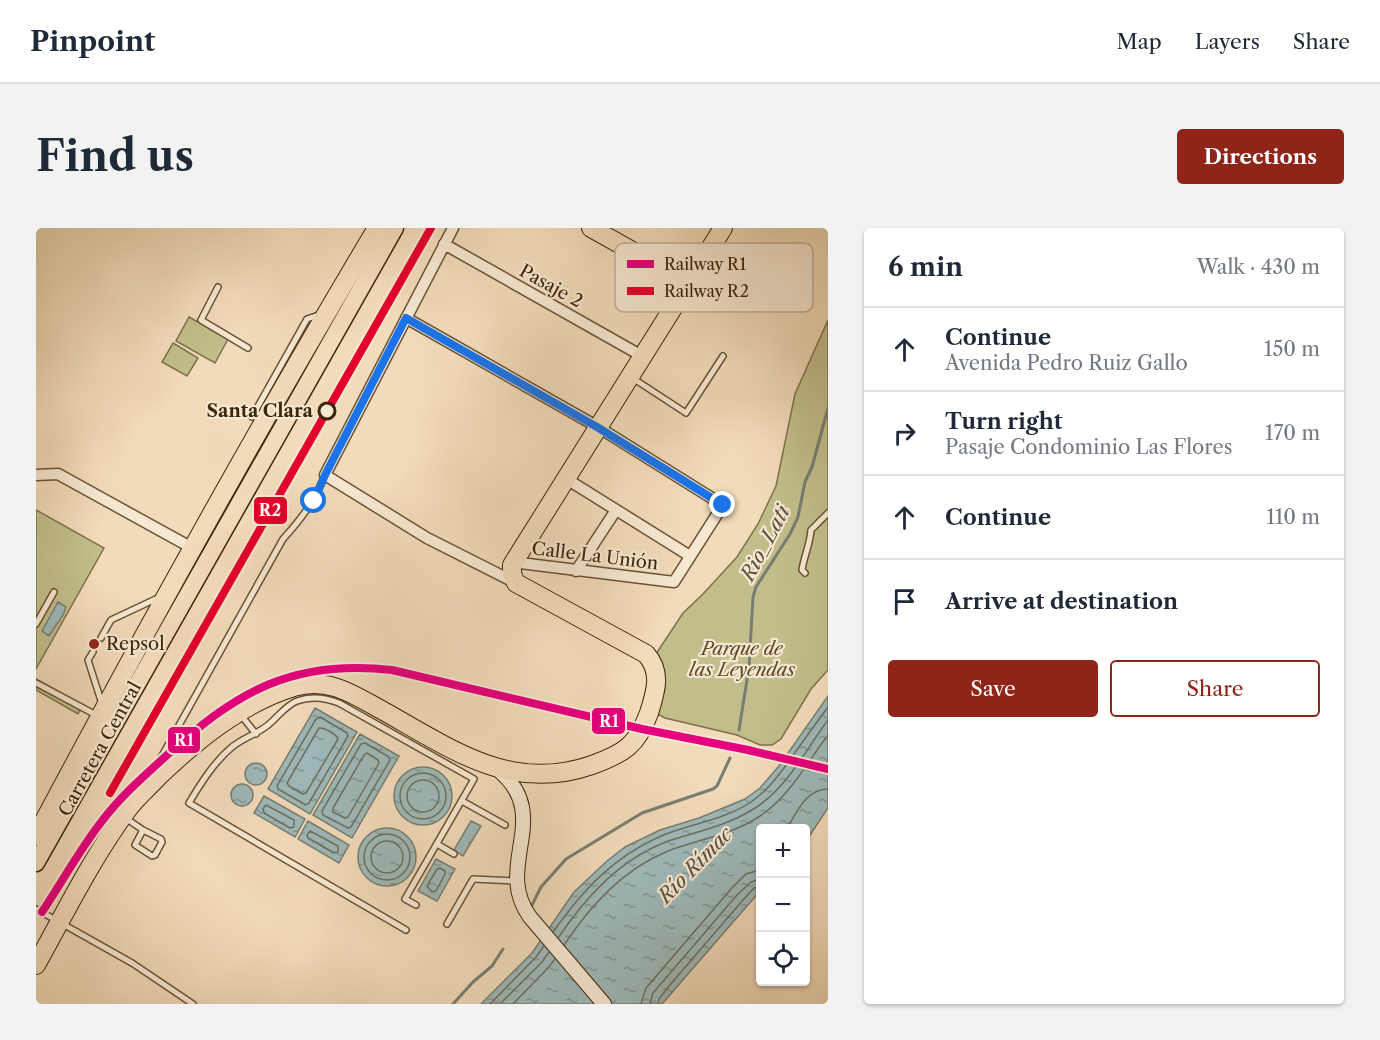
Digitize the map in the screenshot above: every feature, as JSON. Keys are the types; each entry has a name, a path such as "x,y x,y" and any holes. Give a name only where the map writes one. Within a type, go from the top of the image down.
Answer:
{"highway":[{"name":"Carretera Central","path":"37,830 169,592 377,228"},
{"path":"591,228 618,243"},
{"path":"714,243 723,228"},
{"path":"36,965 123,816 139,796 207,734 239,712 292,687 311,684 328,685 350,692 444,744 496,768 516,773 549,775 573,772 618,755 631,745 642,729 657,685 655,668 646,654 516,583 512,574 512,562 670,312"}],"main road":[{"name":"Carretera Central","path":"36,863 395,228"}],"street":[{"path":"453,228 325,475 427,538 516,583"},
{"name":"Pasaje 2","path":"444,244 642,356"},
{"path":"406,318 597,427 723,505 690,556 565,478"},
{"path":"36,475 58,474 194,549"},
{"path":"576,571 616,510"},
{"name":"Calle La Unión","path":"512,562 674,582 690,556"},
{"path":"496,768 513,786 524,815 516,881 522,905 604,1004"}],"lane":[{"path":"218,288 201,320 248,348"},
{"path":"252,417 307,319 327,313"},
{"path":"630,376 686,413 723,356"},
{"path":"169,767 158,763 283,539 314,501 325,475"},
{"path":"805,573 802,570 810,543 811,530 828,513"},
{"path":"36,624 54,592"},
{"path":"101,638 111,620 169,592"},
{"path":"93,652 88,660 102,713"},
{"path":"36,683 102,713"},
{"path":"406,930 189,803 203,779 232,747 256,734 297,701 315,698 339,703 474,779 405,899 416,905"},
{"path":"239,712 256,734"},
{"path":"462,801 504,825"},
{"path":"123,816 161,839 162,842 152,856 135,845 143,830"},
{"path":"437,844 454,854"},
{"path":"447,924 473,879 516,881"},
{"path":"36,909 132,963 193,1004"}],"green space":[{"path":"189,317 228,339 215,363 176,341"},
{"name":"Parque de las Leyendas","path":"828,320 828,670 811,689 781,739 772,745 760,745 737,735 665,718 654,712 654,657 683,613 737,557 758,524 776,486 795,394"},
{"path":"173,343 198,358 187,376 162,362"},
{"path":"36,510 104,548 36,669"},
{"path":"36,679 83,705 78,714 36,690"}],"water":[{"path":"58,602 66,607 49,636 42,631"},
{"name":"Río Rímac","path":"828,696 828,808 810,835 810,824 756,824 756,896 662,1004 481,1004 532,953 574,892 607,861 625,847 660,830 699,818 745,799 760,788 779,766"},
{"path":"315,708 357,732 310,814 268,789"},
{"path":"360,734 399,756 352,838 313,815"},
{"path":"256,763 264,766 267,774 264,782 256,785 248,782 245,774 248,766"},
{"path":"417,767 429,767 444,775 452,790 452,802 444,817 429,825 417,825 402,817 394,802 394,790 402,775"},
{"path":"242,784 250,787 253,795 250,803 242,806 234,803 231,795 234,787"},
{"path":"264,796 305,819 295,837 254,813"},
{"path":"308,821 349,845 339,863 298,839"},
{"path":"471,821 481,826 463,856 454,850"},
{"path":"381,828 393,828 408,836 416,851 416,863 408,878 393,886 381,886 366,878 358,863 358,851 366,836"},
{"path":"436,859 455,869 437,901 418,891"}],"waterway":[{"name":"Rio_Lati","path":"739,730 749,667 753,597 756,587 790,534 798,517 805,482 812,467 828,408"},
{"name":"Rio_Lati","path":"531,907 541,887 566,859 642,813 713,789 717,786 730,758"},
{"name":"Rio_Lati","path":"453,1004 492,966 503,949"}],"railway":[{"path":"42,912 86,843 109,812 141,779 192,733 217,714 268,684 296,675 357,668 392,670 642,729 828,769"}],"rail line":[{"name":"R2","path":"110,793 431,228"},
{"name":"R1","path":"42,912 86,843 109,812 141,779 192,733 217,714 268,684 296,675 357,668 392,670 642,729 828,769"}],"place":[{"name":"Santa Clara","path":"327,411"},
{"name":"Repsol","path":"94,644"}],"route":[{"path":"314,501 325,475 406,318 597,427 723,505"}]}
